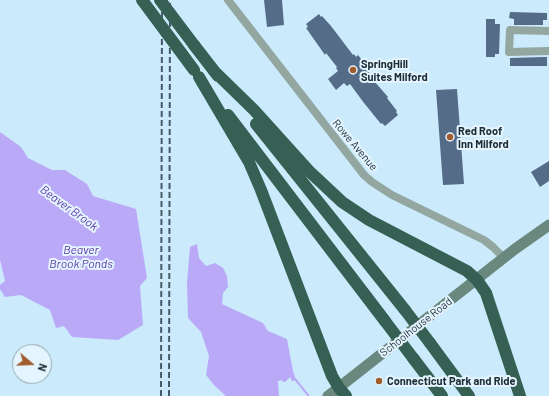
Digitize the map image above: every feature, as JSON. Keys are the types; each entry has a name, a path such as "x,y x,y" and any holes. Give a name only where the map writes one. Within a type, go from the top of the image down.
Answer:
{"highway":[{"path":"142,0 442,396"},
{"path":"160,0 213,70 430,342 469,396"},
{"path":"213,70 254,110 310,172 342,202 368,220 467,271 477,280 486,294 520,396"},
{"path":"196,73 249,162 332,376 342,392"}],"main road":[{"name":"Schoolhouse Road","path":"328,396 342,392 516,248 549,225"}],"street":[{"name":"Rowe Avenue","path":"228,0 364,175 392,195 484,240 504,258"},
{"path":"549,31 510,30 509,52 549,51"}],"water":[{"name":"Beaver Brook Ponds","path":"0,132 21,147 28,158 52,170 65,170 87,184 93,196 136,209 147,278 140,286 143,325 118,340 72,337 64,326 56,328 50,310 21,295 5,297 0,289 0,285 5,281 0,260"},
{"path":"197,244 199,258 206,266 215,263 223,268 227,276 228,287 223,293 222,304 263,323 268,331 287,339 296,380 292,381 290,377 285,382 282,380 278,381 279,396 226,396 206,375 209,356 201,332 188,318 187,283 190,247"}],"building":[{"path":"264,0 282,0 284,25 267,27"},
{"path":"510,12 547,13 547,20 543,20 543,25 514,25 514,19 509,18"},
{"name":"SpringHill Suites Milford","path":"319,14 331,26 353,55 354,54 356,57 358,55 369,69 367,70 369,73 368,74 388,97 387,98 397,111 396,112 398,115 385,126 382,123 381,124 350,84 347,86 344,83 336,90 328,79 338,71 336,68 337,67 326,53 325,55 306,28 308,27 306,24"},
{"path":"486,19 495,19 495,24 500,24 499,54 495,54 495,57 486,57"},
{"path":"547,57 547,66 510,66 510,58"},
{"name":"Red Roof Inn Milford","path":"457,89 464,184 443,185 436,90"},
{"path":"549,161 549,181 540,187 531,172"}],"waterway":[{"name":"Beaver Brook","path":"295,379 308,395"}],"railway":[{"path":"161,396 162,0"},
{"path":"169,396 170,0"}],"place":[{"name":"SpringHill Suites Milford","path":"353,70"},
{"name":"Red Roof Inn Milford","path":"450,137"},
{"name":"Connecticut Park and Ride","path":"379,381"}]}
